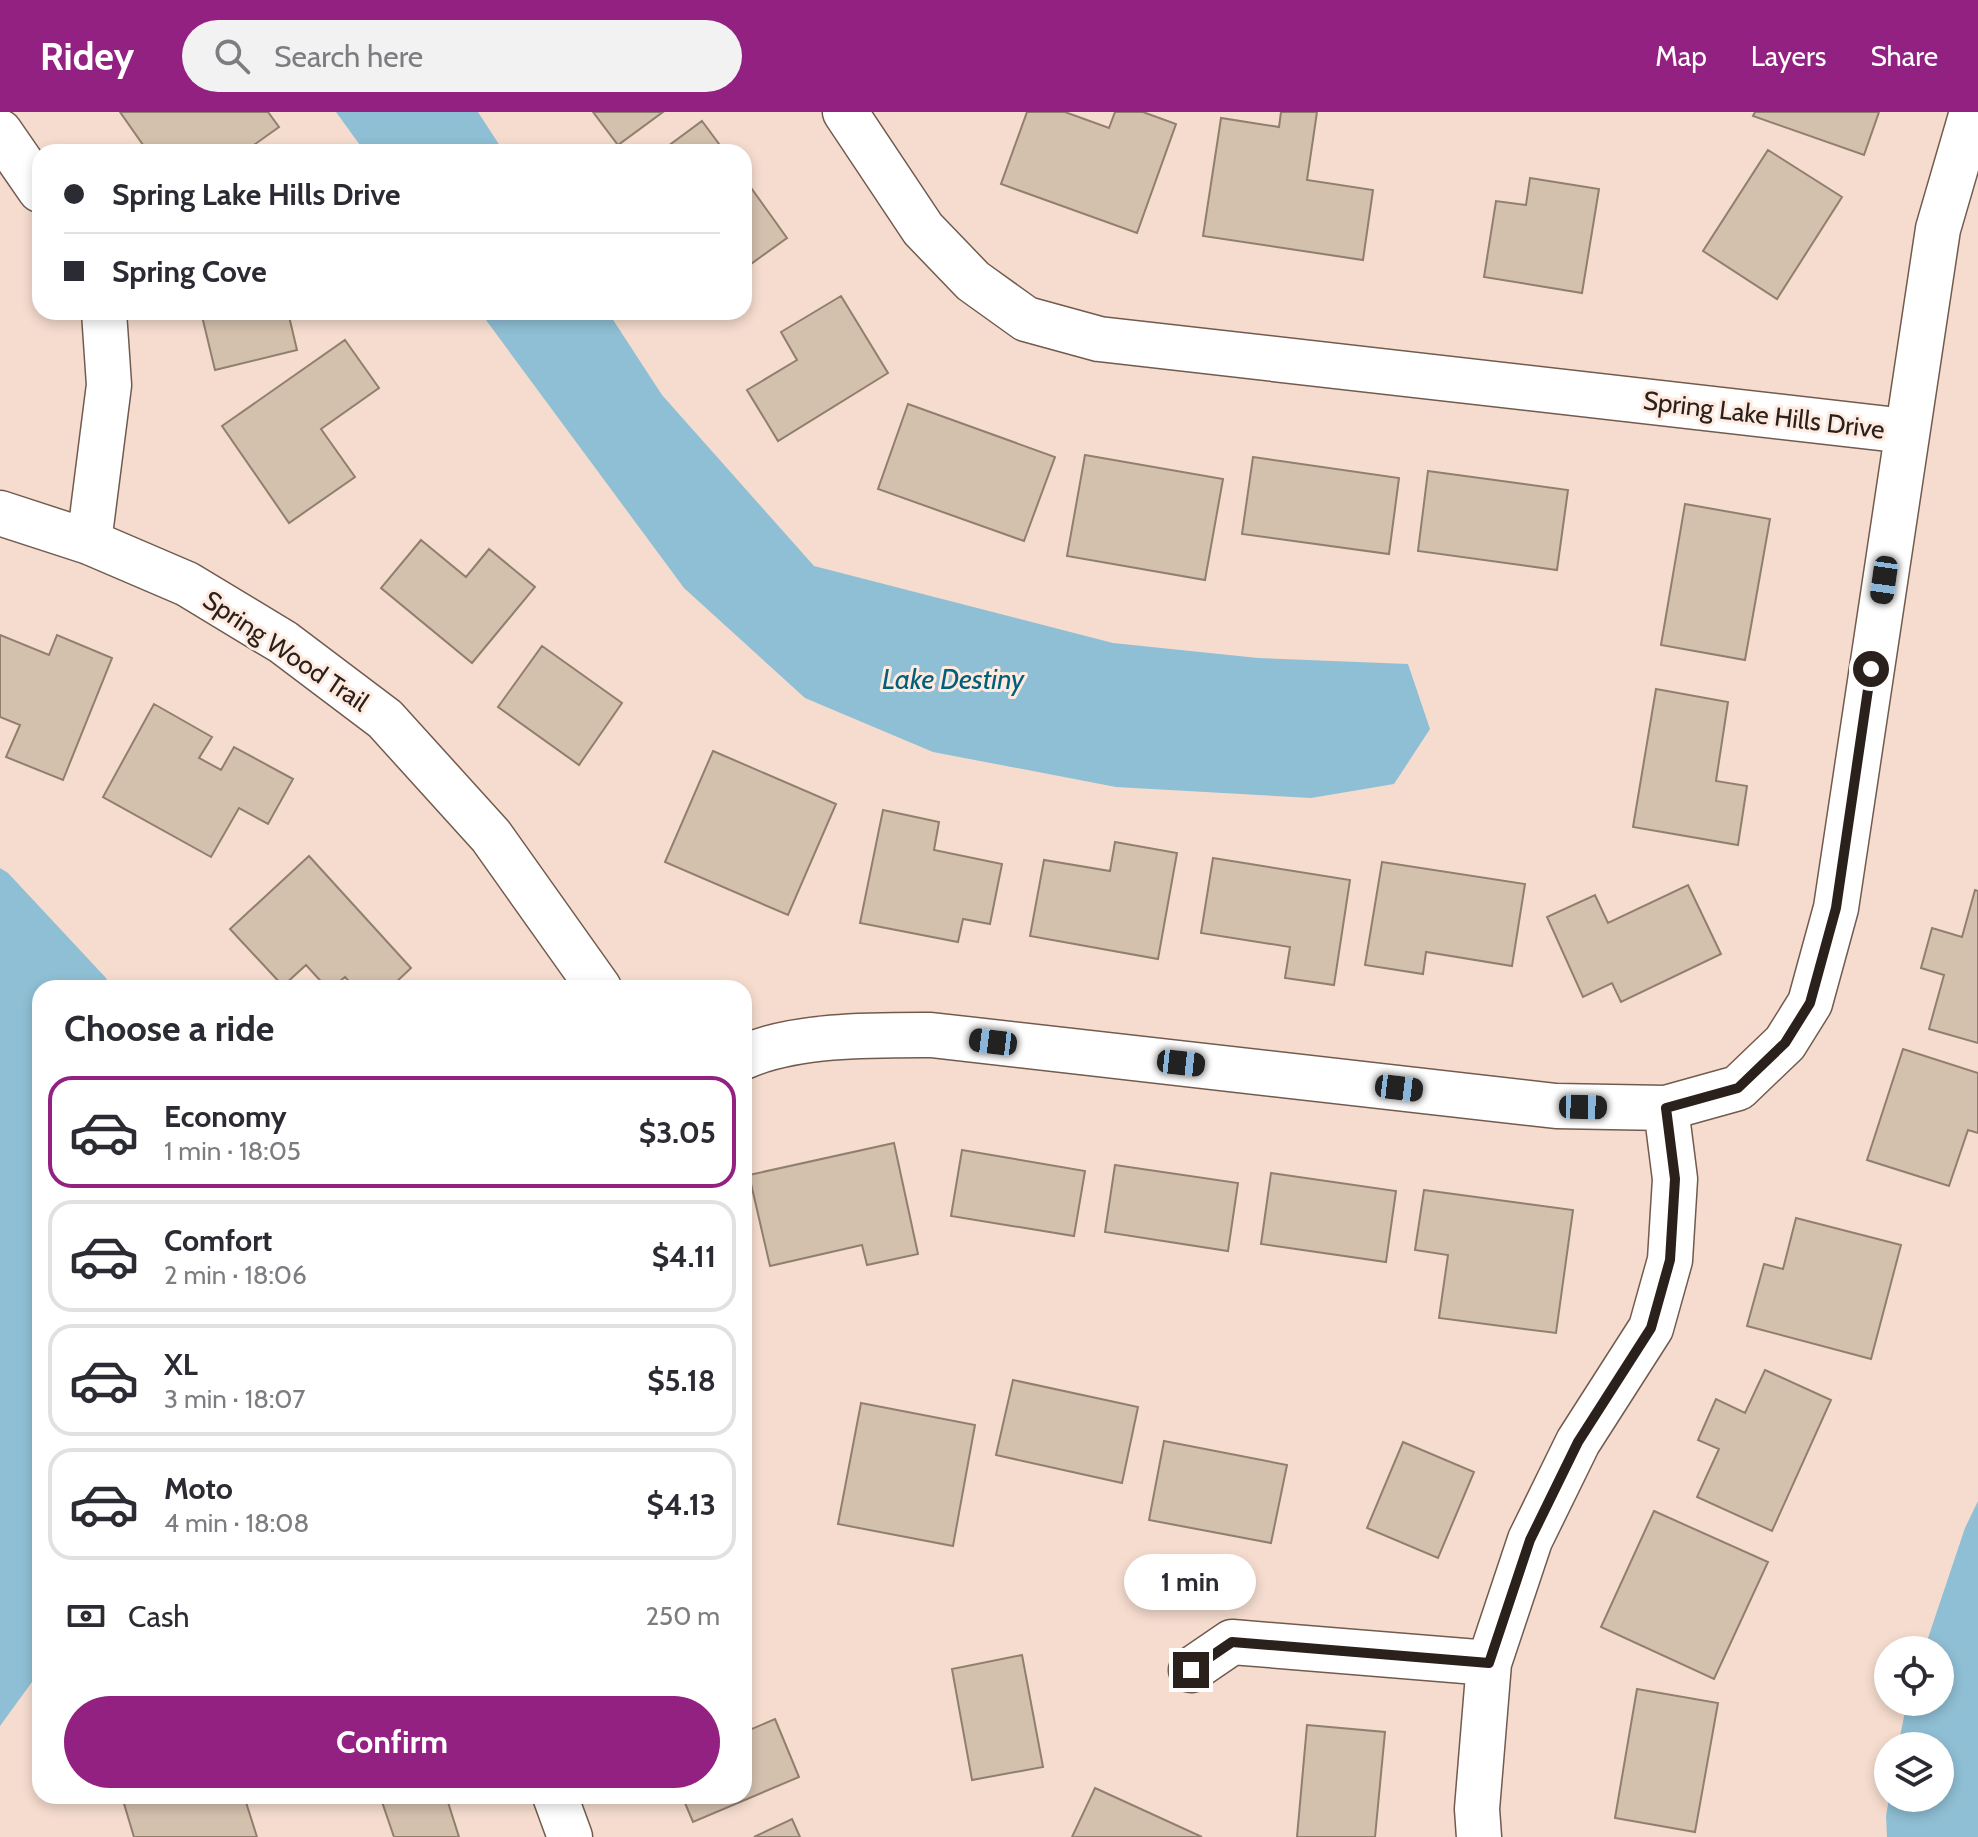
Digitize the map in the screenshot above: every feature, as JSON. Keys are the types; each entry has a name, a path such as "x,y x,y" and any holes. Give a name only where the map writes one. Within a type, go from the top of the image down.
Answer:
{"street":[{"name":"Spring Lake Hills Drive","path":"752,1053 842,1036 931,1035 1556,1106 1666,1108 1738,1088 1785,1043 1810,1003 1836,908 1906,431 1099,339 1026,319 973,281 923,229 845,112"},
{"path":"1906,431 1938,229 1972,112"},
{"path":"0,132 32,178"},
{"path":"89,542 109,385 105,320"},
{"name":"Spring Wood Trail","path":"0,513 89,542 187,584 283,642 385,719 491,836 593,980"},
{"path":"1479,1837 1477,1809 1489,1663 1530,1540 1578,1442 1651,1328 1670,1260 1675,1179 1666,1108"},
{"path":"1191,1670 1232,1642 1489,1663"},
{"path":"558,1804 570,1837"}],"water":[{"path":"336,112 478,112 499,144 359,144"},
{"name":"Lake Destiny","path":"486,320 613,320 662,395 814,566 1113,643 1258,658 1408,664 1430,729 1394,784 1311,798 1116,787 933,752 805,698 684,588"},
{"path":"0,868 107,980 32,980 32,1682 0,1726"},
{"path":"1978,1501 1978,1837 1887,1837 1887,1812 1954,1812 1954,1732 1901,1732 1904,1716 1954,1716 1954,1636 1929,1636 1965,1528"}],"building":[{"path":"120,112 268,112 279,127 255,144 142,144"},
{"path":"593,112 663,112 619,144"},
{"path":"1027,112 1065,112 1109,128 1115,112 1143,112 1176,124 1137,233 1001,184"},
{"path":"1281,112 1317,112 1307,180 1373,190 1363,260 1203,236 1221,118 1279,127"},
{"path":"1755,112 1879,112 1864,155 1753,116"},
{"path":"702,121 719,144 671,144"},
{"path":"1768,150 1842,197 1777,299 1703,251"},
{"path":"1530,178 1599,189 1582,293 1484,277 1496,201 1526,205"},
{"path":"752,189 787,238 752,263"},
{"path":"841,296 888,373 778,441 747,390 797,360 781,332"},
{"path":"203,320 290,320 297,350 215,370"},
{"path":"345,340 379,388 321,429 355,477 289,523 222,426"},
{"path":"908,404 1055,457 1024,541 878,489"},
{"path":"1085,455 1223,479 1205,580 1067,556"},
{"path":"1253,457 1399,478 1389,554 1242,534"},
{"path":"1428,471 1568,490 1557,570 1418,551"},
{"path":"1685,504 1770,519 1745,660 1661,645"},
{"path":"421,540 466,577 489,549 535,587 472,663 381,588"},
{"path":"0,635 49,655 57,635 112,658 63,780 6,757 20,725 0,717"},
{"path":"542,646 622,703 579,765 498,707"},
{"path":"1656,689 1728,702 1716,781 1747,786 1738,845 1633,827"},
{"path":"154,704 212,737 199,758 221,770 234,747 293,779 268,824 239,808 211,857 103,797"},
{"path":"713,751 836,804 788,915 665,862"},
{"path":"883,810 939,822 934,850 1002,864 990,924 963,919 958,942 860,923"},
{"path":"1115,842 1177,853 1158,959 1030,936 1044,860 1110,871"},
{"path":"309,856 411,968 398,980 348,980 345,977 341,980 320,980 306,965 290,980 277,980 230,929"},
{"path":"1213,858 1350,880 1334,985 1285,978 1290,947 1201,933"},
{"path":"1382,862 1525,884 1512,966 1426,952 1423,974 1365,965"},
{"path":"1688,885 1721,954 1621,1002 1612,983 1583,997 1547,917 1595,895 1608,923"},
{"path":"1975,890 1978,891 1978,1043 1929,1029 1944,975 1921,968 1932,928 1962,937"},
{"path":"1903,1049 1978,1073 1978,1133 1968,1130 1949,1186 1867,1160"},
{"path":"894,1143 918,1254 867,1265 862,1245 770,1266 752,1188 752,1174"},
{"path":"962,1150 1085,1171 1074,1236 951,1216"},
{"path":"1115,1165 1238,1183 1228,1251 1105,1232"},
{"path":"1271,1173 1396,1191 1386,1262 1261,1244"},
{"path":"1424,1190 1573,1210 1556,1333 1439,1318 1448,1255 1415,1250"},
{"path":"1796,1218 1901,1245 1871,1359 1747,1326 1764,1264 1783,1269"},
{"path":"1765,1370 1831,1400 1772,1531 1697,1497 1719,1449 1698,1440 1716,1399 1745,1413"},
{"path":"1013,1380 1138,1407 1122,1483 996,1455"},
{"path":"861,1403 975,1425 953,1546 838,1524"},
{"path":"1164,1441 1287,1465 1271,1543 1149,1520"},
{"path":"1403,1442 1474,1472 1438,1558 1367,1528"},
{"path":"1654,1511 1768,1562 1714,1679 1601,1627"},
{"path":"1022,1655 1043,1767 972,1780 952,1669"},
{"path":"1637,1689 1718,1703 1695,1832 1615,1818"},
{"path":"775,1719 799,1777 752,1797 752,1729"},
{"path":"1307,1725 1385,1732 1375,1837 1297,1837"},
{"path":"1095,1788 1202,1837 1072,1837"},
{"path":"124,1804 247,1804 257,1837 134,1837"},
{"path":"383,1804 449,1804 459,1837 394,1837"},
{"path":"685,1804 735,1804 693,1822"},
{"path":"792,1819 800,1837 754,1837"}],"route":[{"path":"1191,1670 1232,1642 1489,1663 1530,1540 1578,1442 1651,1328 1670,1260 1675,1179 1666,1108 1738,1088 1785,1043 1810,1003 1836,908 1871,669"}]}
